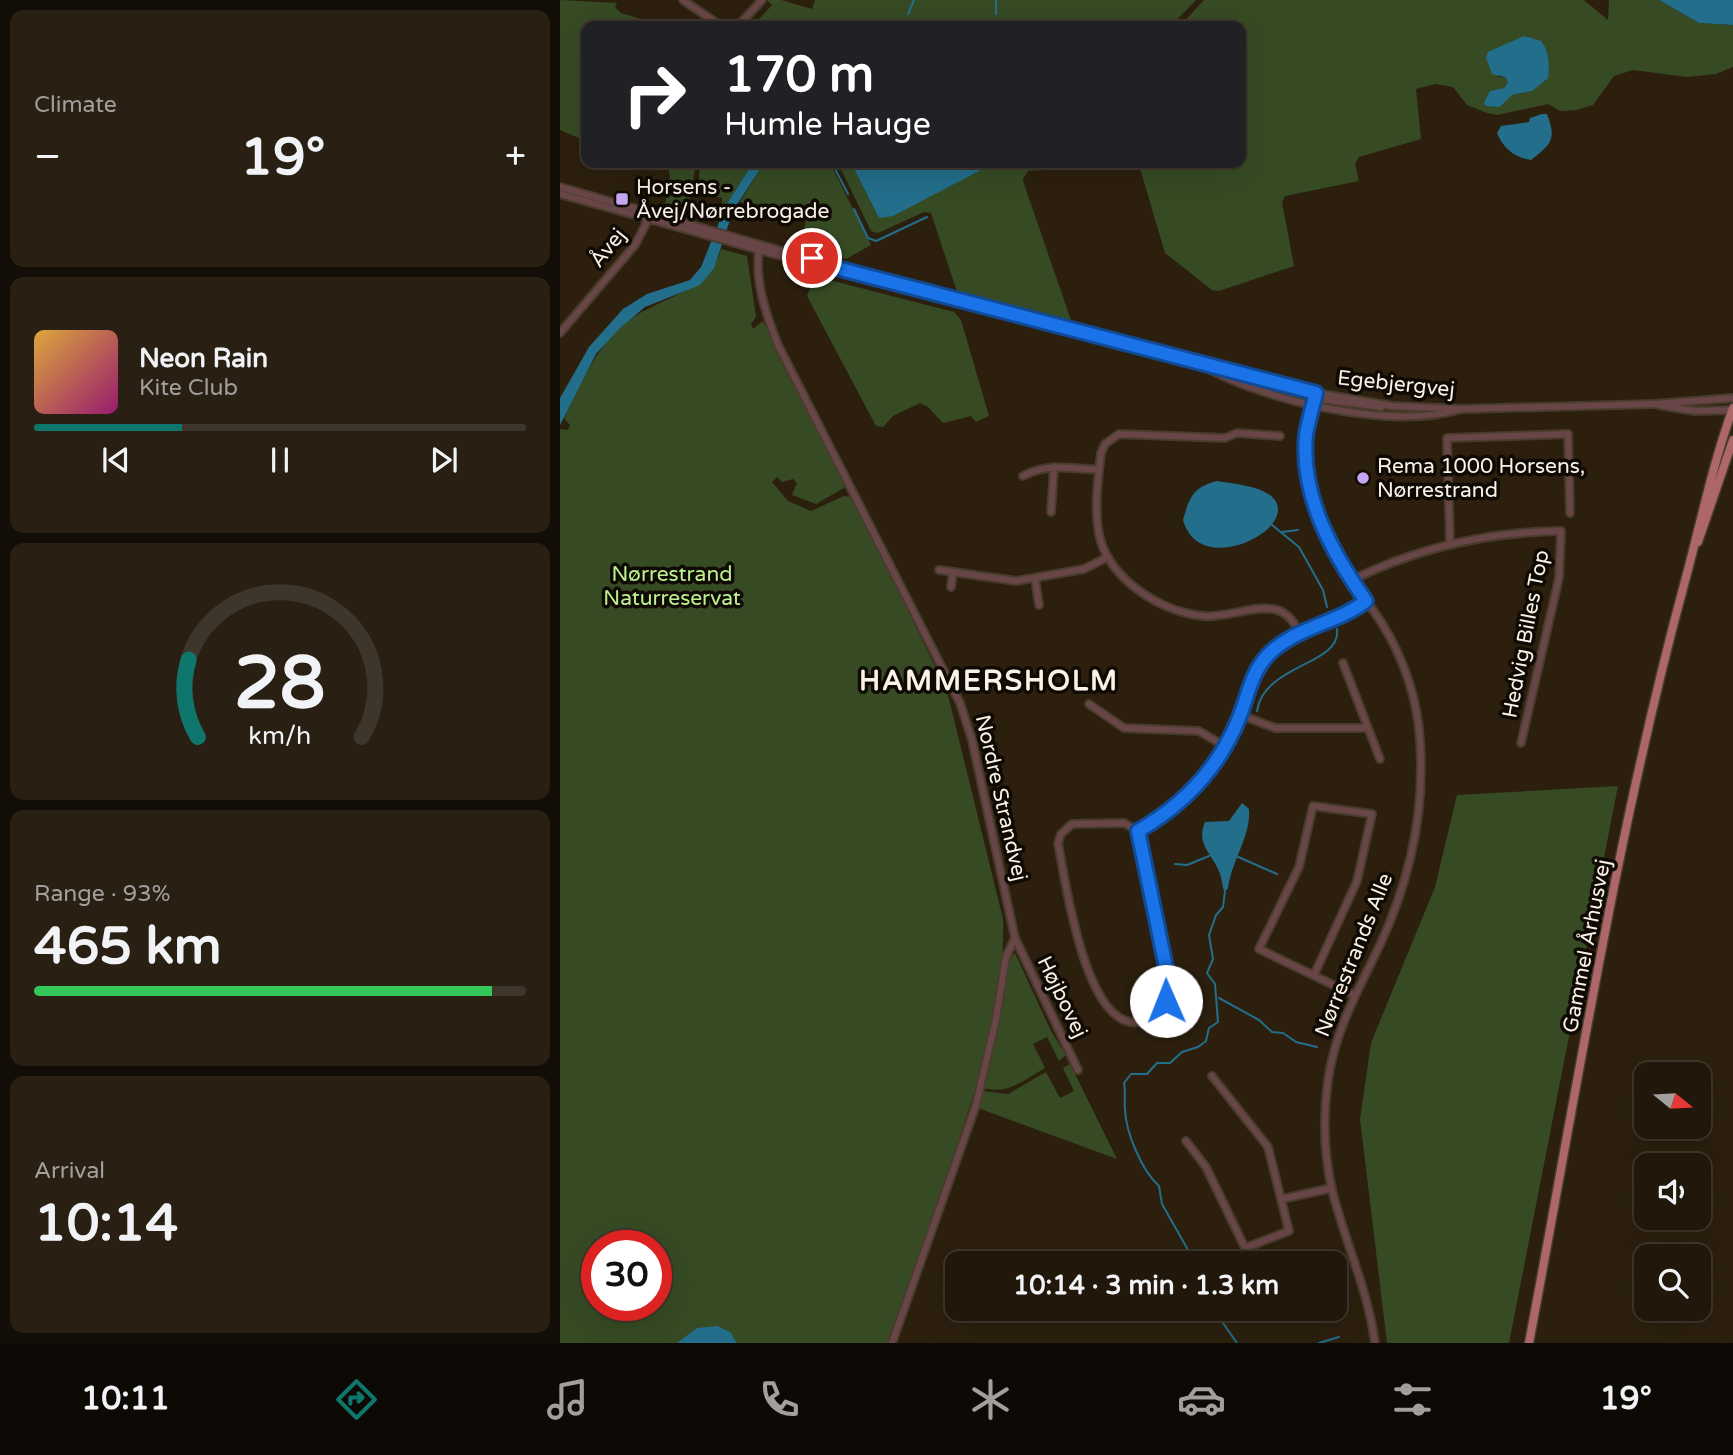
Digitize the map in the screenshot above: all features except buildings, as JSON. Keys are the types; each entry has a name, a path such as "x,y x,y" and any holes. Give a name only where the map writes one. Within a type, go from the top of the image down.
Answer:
{"main road":[{"name":"Gammel Århusvej","path":"1529,1343 1634,789 1698,521 1733,409"},
{"name":"Gammel Århusvej","path":"1691,557 1733,440"}],"street":[{"path":"683,0 714,21"},
{"path":"743,21 762,0"},
{"name":"Egebjergvej","path":"560,187 650,217"},
{"name":"Egebjergvej","path":"560,194 1203,366 1316,393 1392,406 1463,409"},
{"name":"Åvej","path":"560,333 635,245 650,217"},
{"name":"Nordre Strandvej","path":"759,247 765,313 778,345 960,703 972,740 1015,938"},
{"name":"Egebjergvej","path":"1203,366 1257,390 1313,405 1396,414 1463,409 1654,404 1733,398"},
{"name":"Nørrestrands Alle","path":"1316,393 1306,435 1310,481 1330,547 1398,652 1413,697 1420,740 1421,784 1417,828 1401,895 1354,995 1335,1046 1328,1079 1326,1148 1332,1188 1366,1298 1375,1343"},
{"path":"1313,405 1321,399 1392,406"},
{"name":"Egebjergvej","path":"1654,404 1695,411 1733,409"},
{"path":"1280,436 1237,433 1225,438 1119,434 1105,444 1099,470 1098,520 1108,557 1146,596 1204,616 1272,608 1285,614 1295,624 1299,633"},
{"path":"1352,580 1450,542 1447,438 1568,435 1570,513"},
{"path":"1023,476 1034,470 1054,467 1099,470"},
{"path":"1051,512 1054,467"},
{"name":"Hedvig Billes Top","path":"1450,542 1518,531 1561,531 1559,578 1521,743"},
{"path":"939,570 1016,581 1084,569 1108,557"},
{"path":"951,587 953,572"},
{"path":"1035,578 1039,605"},
{"path":"1138,831 1190,795 1226,747 1259,666 1279,645 1366,601"},
{"path":"1343,663 1380,759"},
{"path":"1089,704 1124,728 1199,731 1226,747"},
{"path":"1241,715 1275,728 1367,728"},
{"path":"1314,975 1357,881 1373,814 1313,806 1299,867 1259,949 1354,995"},
{"path":"1124,823 1138,831 1170,987 1159,1013 1146,1021 1129,1022 1115,1016 1102,1000 1081,955 1058,843 1061,834 1072,824 1124,823"},
{"path":"892,1343 976,1105 996,1019 1006,957 1015,938"},
{"name":"Højbovej","path":"1015,938 1078,1070"},
{"path":"1186,1141 1206,1167 1245,1248 1289,1231 1268,1147 1212,1076"},
{"path":"1282,1199 1332,1188"}],"green space":[{"path":"560,0 617,3 615,7 621,13 640,21 581,21 581,139 560,130"},
{"path":"767,0 781,0 812,9 815,0 1196,0 1176,21 758,21 772,5"},
{"path":"1204,0 1584,0 1608,20 1609,0 1659,0 1699,23 1733,25 1733,67 1716,74 1687,77 1633,70 1614,76 1593,105 1577,110 1560,111 1548,104 1497,115 1467,105 1453,87 1435,84 1416,89 1421,139 1359,157 1355,164 1359,181 1285,196 1282,202 1294,266 1219,291 1212,290 1165,253 1140,168 1246,168 1246,21 1185,21","holes":["1550,68 1532,91 1512,95 1500,107 1491,91 1504,88 1508,82 1505,77 1495,77"]},
{"path":"668,168 695,168 687,216 670,211 665,206 670,176"},
{"path":"700,168 750,168 726,205 722,204 722,198 698,192"},
{"path":"761,168 832,168 871,245 846,259 800,245 806,221 740,202"},
{"path":"840,168 854,168 879,218 983,169 1084,168 1028,171 1023,179 1072,323 957,292 931,213 924,212 878,233 871,231"},
{"name":"Nørrestrand Naturreservat","path":"721,249 747,256 756,317 751,324 753,329 763,321 845,482 844,488 816,504 792,495 797,483 793,479 782,482 777,477 772,482 788,501 811,511 844,496 852,497 947,691 1003,919 999,984 986,1050 889,1343 560,1343 560,429 568,430 570,425 564,418 588,369 612,336 635,316 704,277 714,265"},
{"path":"814,276 954,312 961,320 989,416 976,422 971,416 943,423 928,407 920,403 893,416 883,427 876,426 807,296"},
{"path":"1618,786 1509,1343 1387,1343 1360,1119 1371,1043 1435,887 1457,795"},
{"path":"1015,953 1051,1031 1066,1055 1059,1061 1047,1037 1033,1044 1045,1068 1008,1088 992,1090 983,1088 999,1023 1009,959"},
{"path":"1070,1064 1117,1159 978,1108 983,1091 1008,1094 1046,1072 1060,1098 1074,1091 1063,1068"}],"water":[{"path":"1659,0 1733,0 1733,25 1699,23"},
{"path":"1524,36 1541,41 1544,45 1548,59 1548,78 1532,91 1512,95 1500,107 1486,106 1484,103 1490,91 1504,88 1508,82 1505,77 1492,74 1486,58 1488,52"},
{"path":"1547,114 1552,130 1550,141 1543,150 1531,160 1515,155 1506,148 1497,133 1501,126 1529,122 1530,118"},
{"path":"750,168 761,168 733,211 714,268 700,285 645,307 620,328 596,354 560,425 560,398 589,347 623,309 647,294 690,280 701,267 726,205"},
{"path":"854,168 990,168 983,169 893,216 879,218"},
{"path":"1217,481 1251,487 1270,495 1278,507 1275,520 1264,532 1247,542 1228,547 1209,546 1193,538 1183,520 1187,505 1197,490"},
{"path":"1242,803 1249,809 1247,829 1228,889 1224,891 1221,876 1206,850 1203,830 1205,822 1229,821"},
{"path":"717,1326 730,1332 737,1343 677,1343 697,1328"}],"waterway":[{"path":"908,14 914,0"},
{"path":"996,0 996,14"},
{"path":"835,168 848,194"},
{"path":"854,209 868,238 876,241 927,217"},
{"path":"1272,525 1299,547 1323,590 1327,607"},
{"path":"1282,532 1298,530"},
{"path":"1257,711 1263,695 1273,683 1328,650 1335,641 1337,629"},
{"path":"1175,864 1187,865 1209,856"},
{"path":"1236,856 1277,874"},
{"path":"1189,1251 1162,1204 1159,1186 1136,1151 1126,1119 1124,1083 1131,1074 1147,1074 1157,1063 1170,1063 1182,1052 1198,1047 1206,1041 1209,1028 1218,1022 1215,984 1207,973 1213,959 1209,935 1216,915 1223,907 1225,891"},
{"path":"1219,998 1259,1020 1272,1032 1283,1033 1296,1042 1317,1047"},
{"path":"1222,1321 1237,1343"},
{"path":"1319,1343 1339,1337"}],"place":[{"name":"Horsens - Åvej/Nørrebrogade","path":"622,199"},
{"name":"Rema 1000 Horsens, Nørrestrand","path":"1363,478"}],"district":[{"name":"HAMMERSHOLM","path":"989,681"}],"route":[{"path":"812,258 825,265 1203,366 1316,393 1306,435 1310,481 1330,547 1366,601 1357,608 1299,633 1268,655 1252,679 1241,715 1226,747 1206,778 1172,810 1138,831 1170,987 1166,1001"}]}
